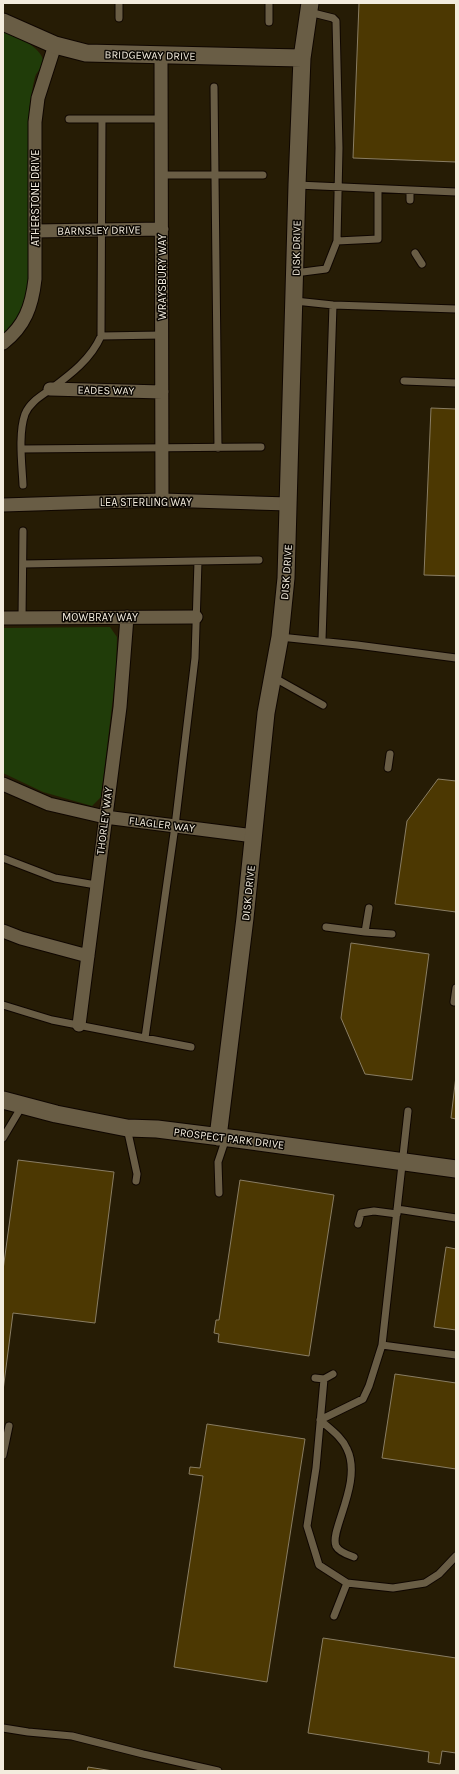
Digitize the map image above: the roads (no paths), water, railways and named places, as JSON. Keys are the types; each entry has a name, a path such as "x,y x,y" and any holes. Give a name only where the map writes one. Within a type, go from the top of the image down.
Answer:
{"street":[{"name":"DISK DRIVE","path":"222,1138 266,713 280,637 286,578 302,58 310,8"},
{"name":"BRIDGEWAY DRIVE","path":"3,22 55,45 86,53 302,58"},
{"name":"ATHERSTONE DRIVE","path":"3,343 14,335 26,318 33,299 35,279 35,122 38,98 55,45"},
{"name":"WRAYSBURY WAY","path":"161,54 162,500"},
{"name":"BARNSLEY DRIVE","path":"35,231 162,229"},
{"name":"EADES WAY","path":"50,389 162,392"},
{"name":"LEA STERLING WAY","path":"3,505 162,500 289,504"},
{"name":"THORLEY WAY","path":"79,1025 120,707 127,617"},
{"name":"MOWBRAY WAY","path":"3,618 196,617"},
{"name":"FLAGLER WAY","path":"3,784 49,804 105,818 254,836"},
{"path":"3,931 21,938 88,956"},
{"name":"PROSPECT PARK DRIVE","path":"3,1100 127,1128 157,1129 456,1169"}],"lane":[{"path":"119,3 119,18"},
{"path":"269,3 269,22"},
{"path":"295,273 326,269 338,241 339,187 336,20 310,8"},
{"path":"214,87 218,448"},
{"path":"69,119 162,119"},
{"path":"23,484 21,449 23,422 27,410 38,397 86,360 97,345 101,336 100,230 102,119"},
{"path":"162,175 215,176 263,174"},
{"path":"297,185 456,192"},
{"path":"338,241 378,238 378,189"},
{"path":"410,190 410,200"},
{"path":"448,192 448,201"},
{"path":"415,253 422,264"},
{"path":"295,301 333,305 456,309"},
{"path":"322,640 333,305"},
{"path":"101,336 162,335"},
{"path":"404,381 456,383"},
{"path":"21,449 261,447"},
{"path":"22,618 23,531"},
{"path":"23,564 259,560"},
{"path":"145,1038 175,826 195,658 198,561"},
{"path":"280,637 322,640 456,658"},
{"path":"273,677 323,705"},
{"path":"388,768 390,754"},
{"path":"3,858 55,878 96,885"},
{"path":"366,932 369,908"},
{"path":"326,927 392,934"},
{"path":"456,988 454,1002 456,1002"},
{"path":"3,1005 52,1020 191,1047"},
{"path":"3,1138 22,1105"},
{"path":"320,1420 363,1398 369,1386 382,1345 408,1111"},
{"path":"127,1128 137,1174 136,1181"},
{"path":"219,1194 218,1162 222,1138"},
{"path":"358,1224 361,1213 374,1211 397,1211 456,1218"},
{"path":"382,1345 456,1355"},
{"path":"315,1378 324,1379 333,1374"},
{"path":"324,1379 316,1468 306,1526 319,1565 347,1583 393,1588 426,1583 439,1574 456,1556"},
{"path":"320,1420 340,1439 347,1449 351,1463 352,1480 335,1538 336,1546 343,1553 354,1557"},
{"path":"3,1455 9,1426"},
{"path":"334,1616 347,1583"},
{"path":"3,1728 72,1736 218,1771"}]}
